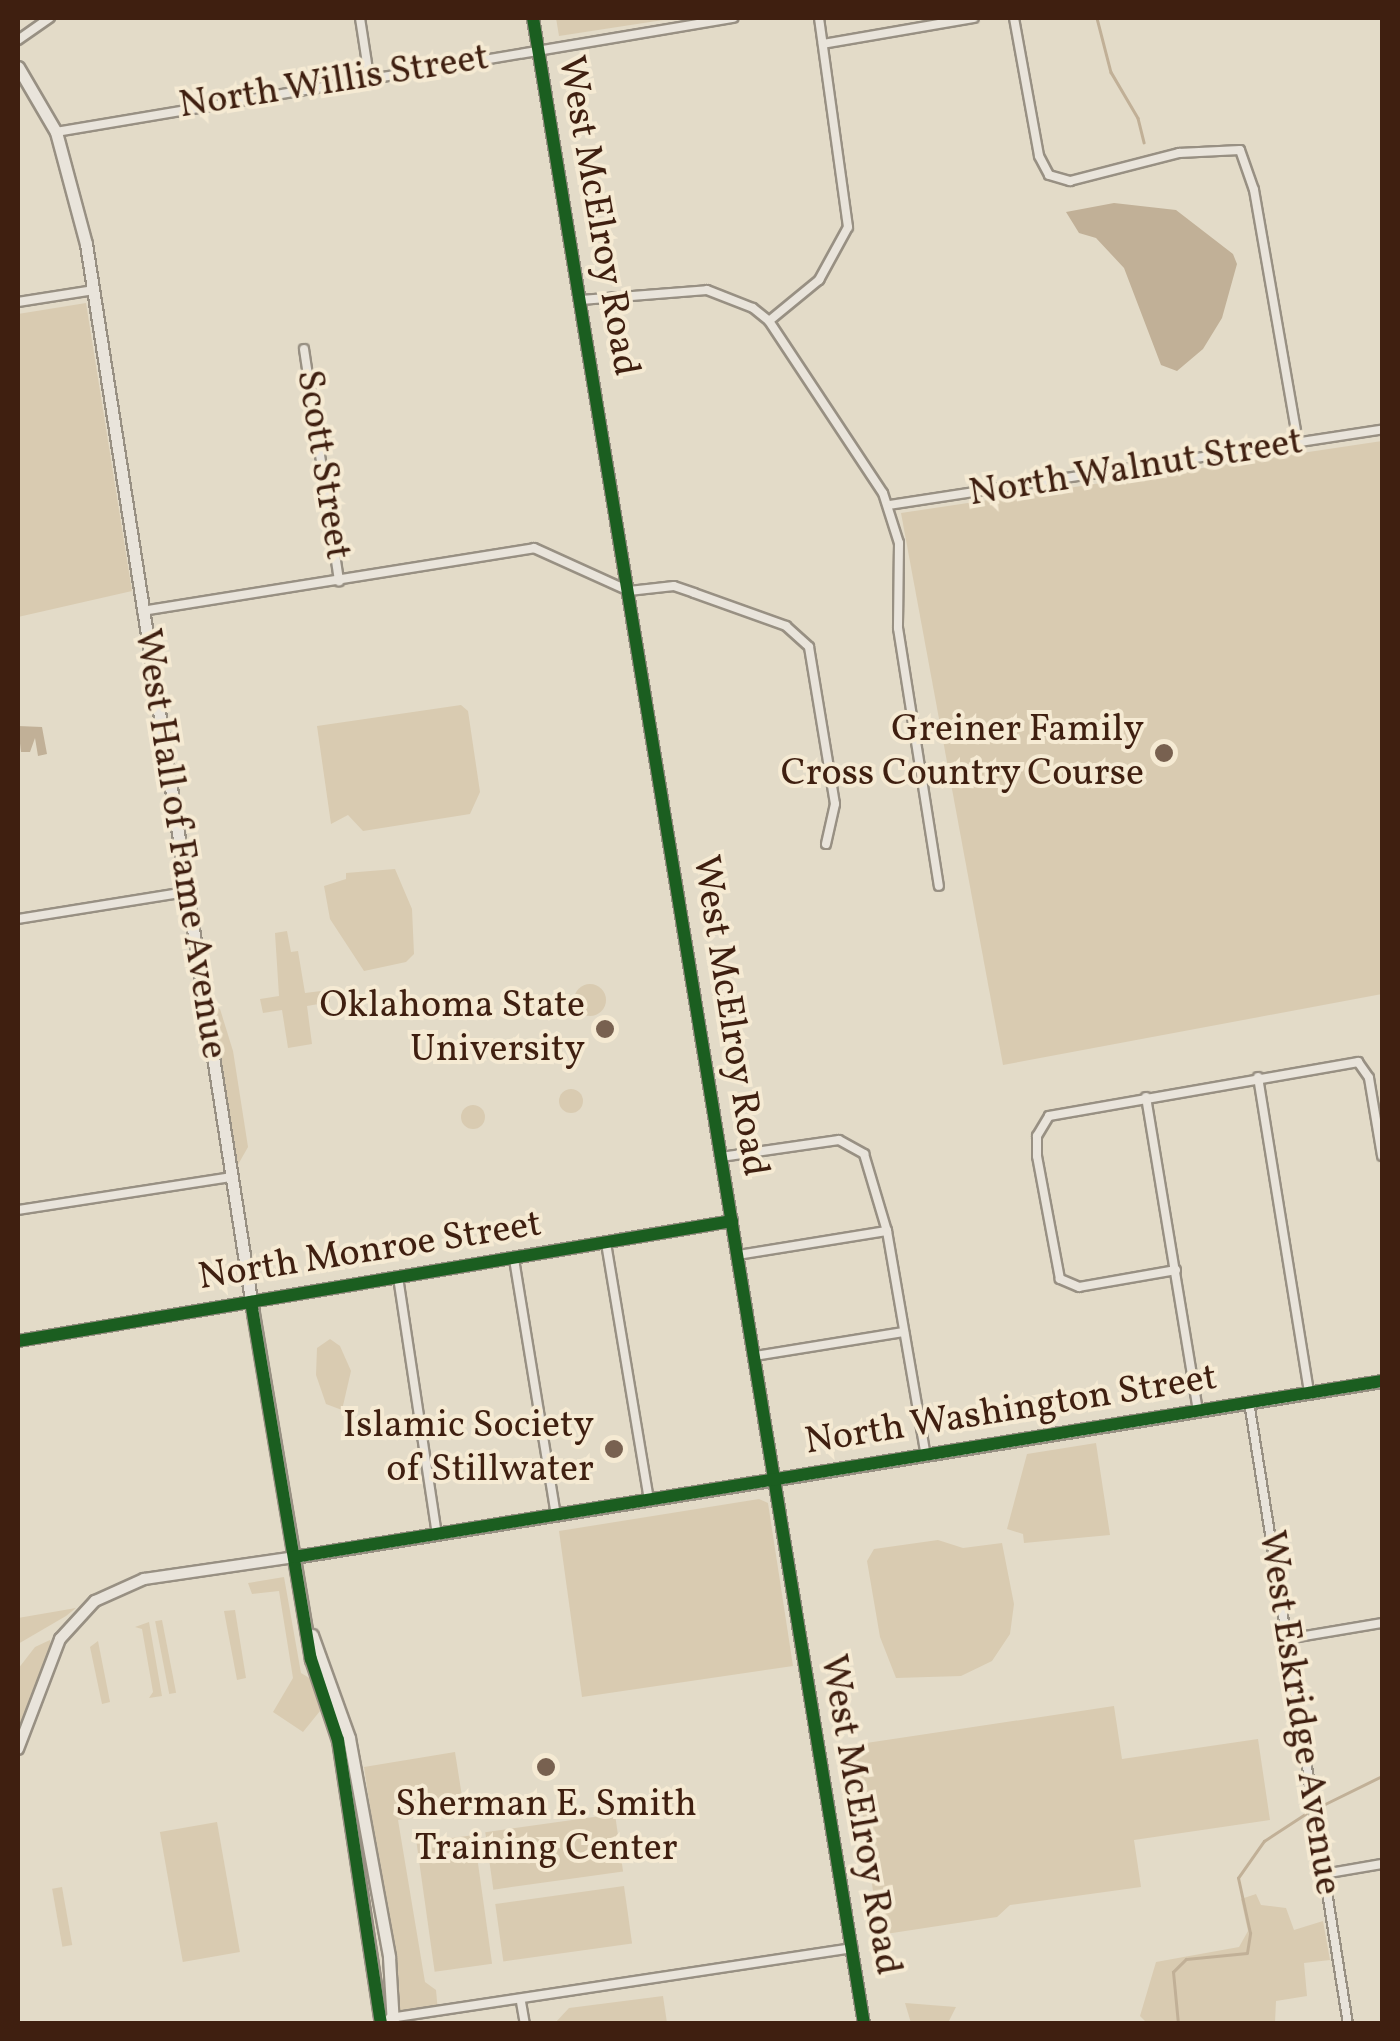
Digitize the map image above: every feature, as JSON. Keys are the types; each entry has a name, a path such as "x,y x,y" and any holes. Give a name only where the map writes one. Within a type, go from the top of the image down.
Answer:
{"main road":[{"name":"West Hall of Fame Avenue","path":"18,67 56,132 94,290 231,1178 294,1557 312,1658 338,1740 387,2021"},
{"name":"North Washington Street","path":"294,1557 1382,1381"}],"street":[{"path":"18,40 50,18"},
{"path":"360,18 369,76"},
{"name":"West McElroy Road","path":"533,18 864,2024"},
{"name":"North Willis Street","path":"56,132 369,76 732,18"},
{"path":"769,321 820,280 848,227 819,18"},
{"path":"824,44 974,18"},
{"path":"1014,18 1039,156 1049,175 1070,181 1179,153 1240,150 1254,190 1298,443"},
{"path":"18,302 94,290"},
{"path":"581,300 708,290 769,321 889,505 899,542 901,647 939,886"},
{"name":"Scott Street","path":"304,349 339,581"},
{"name":"North Walnut Street","path":"889,505 1382,430"},
{"path":"142,610 534,548 629,591 674,586 786,626 810,647 835,804 826,844"},
{"path":"18,920 187,892"},
{"path":"1176,1270 1070,1286 1060,1279 1052,1252 1037,1136 1049,1116 1062,1110 1352,1061 1363,1065 1382,1156"},
{"path":"1258,1077 1310,1394"},
{"path":"1146,1097 1198,1410"},
{"path":"721,1157 838,1140 864,1154 886,1231 926,1456"},
{"path":"18,1210 231,1178"},
{"name":"North Monroe Street","path":"18,1341 732,1221"},
{"path":"738,1255 886,1231"},
{"path":"606,1244 649,1501"},
{"path":"514,1259 556,1516"},
{"path":"398,1277 437,1535"},
{"path":"755,1356 904,1332"},
{"name":"West Eskridge Avenue","path":"1248,1402 1348,2024"},
{"name":"North Washington Street","path":"18,1749 60,1639 78,1617 136,1581 294,1557"},
{"path":"1287,1639 1382,1623"},
{"path":"1324,1874 1382,1864"},
{"path":"387,2021 853,1948"},
{"path":"522,2002 525,2024"}],"shaded area":[{"path":"556,18 676,18 559,36"},
{"path":"1114,203 1176,210 1233,254 1237,264 1222,318 1203,349 1177,371 1161,365 1124,268 1096,238 1079,233 1066,212"},
{"path":"86,303 132,591 18,617 18,314"},
{"name":"Greiner Family Cross Country Course","path":"1382,441 1382,994 1003,1065 901,513"},
{"path":"461,705 468,711 480,792 470,814 363,831 348,815 331,824 317,726"},
{"path":"18,726 42,727 47,754 38,756 35,738 30,752 21,752"},
{"path":"395,869 412,909 414,954 406,962 364,971 330,919 324,886 346,879 346,873"},
{"path":"287,931 291,952 298,951 305,993 329,990 330,1002 307,1006 312,1044 288,1048 282,1010 263,1013 260,999 279,996 275,933"},
{"path":"590,984 602,988 606,1000 602,1012 590,1016 578,1012 574,1000 578,988"},
{"path":"204,1003 220,1009 233,1051 248,1147 231,1177"},
{"path":"571,1089 583,1101 571,1113 559,1101"},
{"path":"473,1105 485,1117 473,1129 461,1117"},
{"path":"330,1339 340,1346 351,1371 342,1410 326,1404 316,1375 317,1348"},
{"path":"1096,1443 1110,1535 1024,1543 1023,1534 1007,1529 1027,1454"},
{"path":"759,1499 768,1503 793,1666 582,1697 559,1531"},
{"path":"938,1540 963,1548 1002,1543 1014,1604 1010,1634 992,1661 961,1676 896,1678 880,1637 867,1561 874,1549"},
{"path":"284,1577 301,1673 311,1679 320,1711 303,1732 273,1712 293,1678 279,1591 252,1594 248,1583"},
{"path":"76,1608 66,1616 18,1644 18,1618"},
{"path":"235,1610 246,1678 237,1680 224,1611"},
{"path":"162,1620 176,1693 169,1694 155,1621"},
{"path":"149,1622 162,1696 149,1698 153,1692 142,1629 135,1627"},
{"path":"50,1640 51,1649 18,1733 18,1669 35,1647"},
{"path":"98,1641 110,1702 102,1704 90,1647"},
{"path":"1114,1706 1122,1759 1258,1739 1270,1820 1134,1840 1141,1887 1010,1905 997,1917 879,1935 853,1745"},
{"path":"455,1752 464,1809 398,1820 425,1982 436,1990 438,2012 401,2016 364,1767"},
{"path":"615,1814 623,1871 493,1890 485,1832"},
{"path":"217,1822 240,1952 183,1962 160,1832"},
{"path":"474,1835 492,1964 435,1972 417,1843"},
{"path":"624,1886 632,1943 503,1962 495,1904"},
{"path":"62,1887 72,1945 62,1947 52,1889"},
{"path":"1256,1894 1261,1905 1286,1908 1294,1930 1323,1921 1330,1960 1304,1963 1307,1996 1276,2001 1275,2023 1145,2021 1140,2016 1156,1962 1239,1947 1248,1931 1241,1899"},
{"path":"663,1996 667,2023 555,2023 569,2008"},
{"path":"905,2003 956,2007 948,2023 911,2023"}],"waterway":[{"path":"1097,18 1111,72 1138,118 1144,142"},
{"path":"1321,1806 1382,1776"},
{"path":"1178,2024 1173,1972 1186,1959 1247,1953 1250,1933 1238,1878 1264,1841 1307,1813"}],"cycle path":[{"path":"533,18 864,2024"},
{"path":"18,1341 732,1221"},
{"path":"251,1302 311,1659 338,1740 381,2024"},
{"path":"294,1557 1382,1381"}],"place":[{"name":"Greiner Family Cross Country Course","path":"1164,753"},
{"name":"Oklahoma State University","path":"605,1029"},
{"name":"Islamic Society of Stillwater","path":"614,1449"},
{"name":"Sherman E. Smith Training Center","path":"546,1767"}]}
